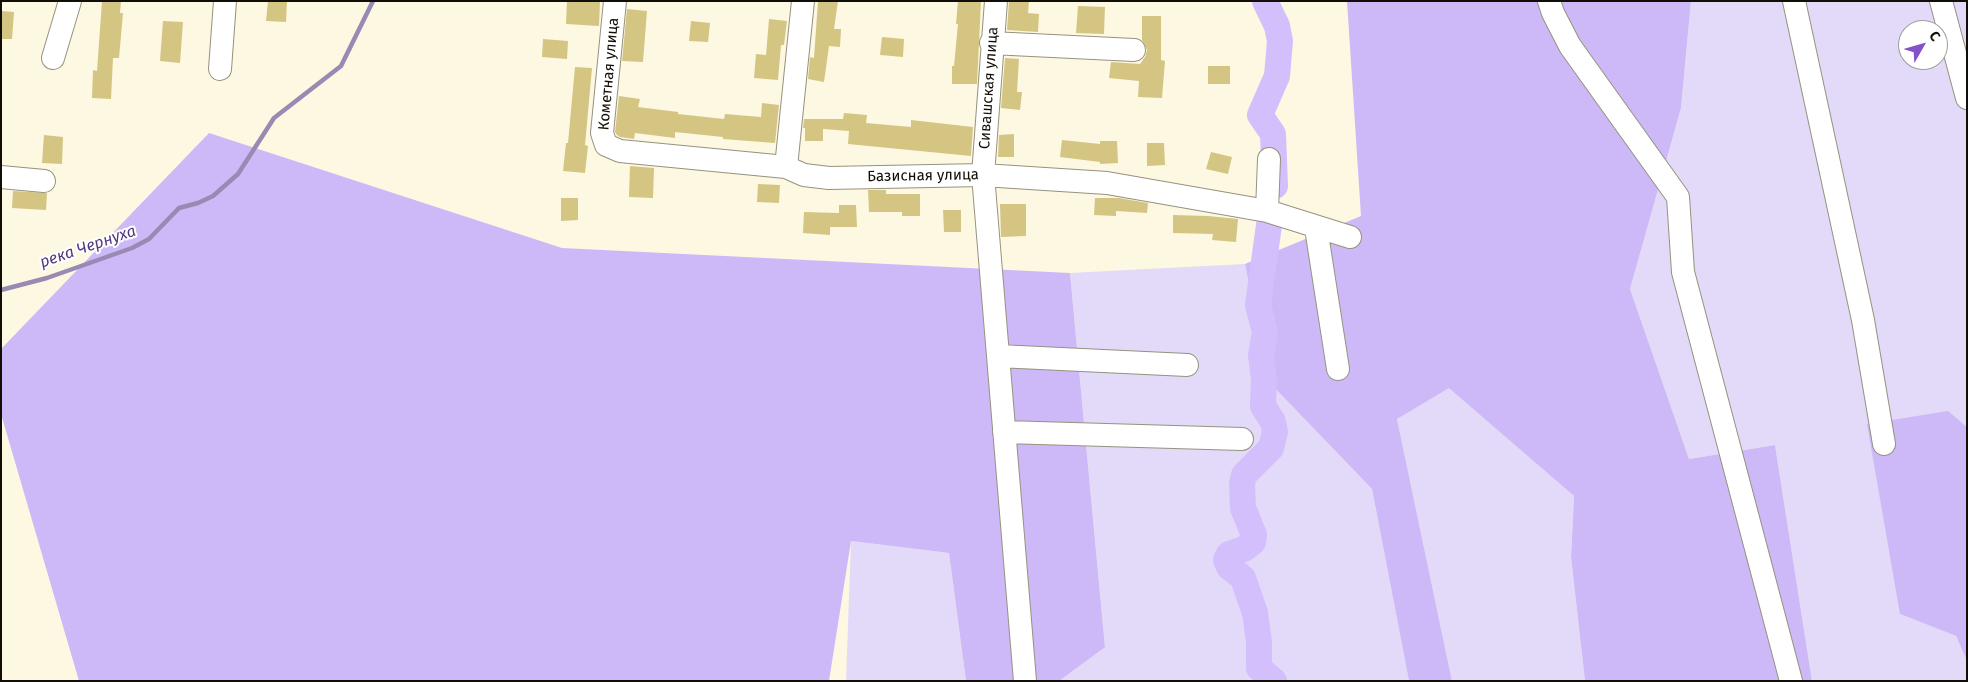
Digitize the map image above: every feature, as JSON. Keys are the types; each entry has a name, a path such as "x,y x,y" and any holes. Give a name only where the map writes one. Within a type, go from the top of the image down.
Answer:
{"street":[{"path":"53,58 70,1"},
{"path":"220,69 225,1"},
{"name":"Кометная улица","path":"606,145 602,133 615,1"},
{"path":"786,168 803,1"},
{"name":"Сивашская улица","path":"996,1 991,43 983,175 1025,681"},
{"path":"1549,1 1570,46 1678,197 1683,272 1792,681"},
{"path":"1794,1 1863,320 1884,444"},
{"path":"1941,1 1967,98"},
{"path":"991,43 1134,50"},
{"name":"Базисная улица","path":"606,145 620,151 786,168 804,175 829,178 983,175 1106,183 1267,211 1316,228 1350,237"},
{"path":"1267,211 1269,159"},
{"path":"1,177 44,181"},
{"path":"1316,228 1338,368"},
{"path":"998,356 1186,366"},
{"path":"1004,432 1242,439"}],"shaded area":[{"path":"1347,1 1691,1 1681,108 1630,289 1689,459 1775,445 1812,681 1585,681 1571,557 1574,496 1449,388 1397,419 1452,681 1409,681 1372,489 1268,381 1245,264 1361,216"},
{"path":"1691,1 1967,1 1967,427 1947,411 1900,614 1956,636 1967,661 1967,681 1812,681 1775,445 1689,459 1630,289 1681,108"},
{"path":"209,133 562,248 1070,273 1105,647 1059,681 966,681 949,553 851,541 829,681 79,681 1,414 1,349"},
{"path":"1245,264 1268,381 1372,489 1409,681 1059,681 1105,646 1070,273"},
{"path":"1449,387 1574,496 1571,557 1585,681 1452,681 1397,419"},
{"path":"1948,411 1967,427 1967,661 1956,636 1900,614 1867,424"},
{"path":"851,541 949,553 966,681 846,681"}],"building":[{"path":"102,1 121,1 120,13 123,13 119,58 113,58 111,99 92,98 93,70 97,71"},
{"path":"268,1 287,1 286,22 266,21"},
{"path":"567,1 600,1 599,26 566,24"},
{"path":"818,1 838,1 834,29 841,29 840,47 829,46 824,82 808,79 810,57 814,58"},
{"path":"958,1 981,1 977,84 952,84 952,66 954,66 958,24 956,24"},
{"path":"1009,1 1029,1 1028,13 1039,14 1038,32 1007,30"},
{"path":"1078,6 1105,7 1104,34 1076,33"},
{"path":"627,9 647,11 643,62 622,61"},
{"path":"1,11 14,12 12,39 1,39"},
{"path":"1142,16 1161,16 1161,60 1165,61 1162,98 1138,97 1139,81 1109,78 1111,62 1140,64 1145,57 1147,50 1142,40"},
{"path":"769,19 787,21 784,45 781,45 778,80 754,78 756,54 766,55"},
{"path":"163,21 183,22 180,63 160,61"},
{"path":"691,21 710,23 708,42 689,41"},
{"path":"882,37 904,39 903,57 880,55"},
{"path":"543,39 568,41 567,59 542,57"},
{"path":"1005,58 1019,59 1017,92 1022,92 1020,110 1001,108"},
{"path":"1208,66 1230,66 1230,84 1208,84"},
{"path":"575,67 592,68 585,145 588,146 585,173 563,171 566,143 568,143"},
{"path":"619,96 640,99 638,107 724,119 725,114 761,117 762,103 779,105 775,143 723,139 723,137 675,132 675,138 635,133 634,139 620,137 615,132"},
{"path":"844,113 867,115 866,123 911,127 911,120 973,127 971,156 848,144 849,131 823,129 823,141 805,141 804,119 843,119"},
{"path":"1014,134 1014,157 998,157 999,135"},
{"path":"44,135 63,137 62,164 42,163"},
{"path":"1062,140 1100,144 1100,141 1117,141 1118,163 1100,164 1100,162 1060,157"},
{"path":"1147,143 1164,143 1165,165 1147,166"},
{"path":"1211,152 1232,157 1228,174 1206,169"},
{"path":"630,166 654,168 653,198 629,197"},
{"path":"758,184 780,185 779,203 757,202"},
{"path":"868,190 886,190 886,194 920,194 920,216 902,216 902,212 869,212"},
{"path":"13,191 47,193 46,210 12,208"},
{"path":"561,198 578,198 578,220 561,221"},
{"path":"1095,198 1119,198 1148,203 1147,213 1116,211 1116,216 1094,215"},
{"path":"1000,204 1026,204 1026,236 1001,237"},
{"path":"839,205 856,205 857,227 830,227 830,235 803,233 804,212 839,213"},
{"path":"943,210 961,210 961,232 944,232"},
{"path":"1173,215 1238,219 1236,242 1212,240 1213,234 1173,233"}],"waterway":[{"name":"река Чернуха","path":"1,290 47,278 132,248 149,239 179,208 198,203 213,196 238,174 274,118 341,66 373,1"},
{"path":"1265,1 1277,26 1280,41 1277,76 1260,115 1273,134 1275,186"},
{"path":"1269,225 1258,305 1265,332 1261,355 1264,379 1263,406 1273,422 1275,432 1271,448 1244,475 1242,484 1243,508 1254,535 1253,542 1244,549 1229,554 1226,560 1229,567 1243,578 1255,613 1259,642 1259,668 1274,681"}]}
